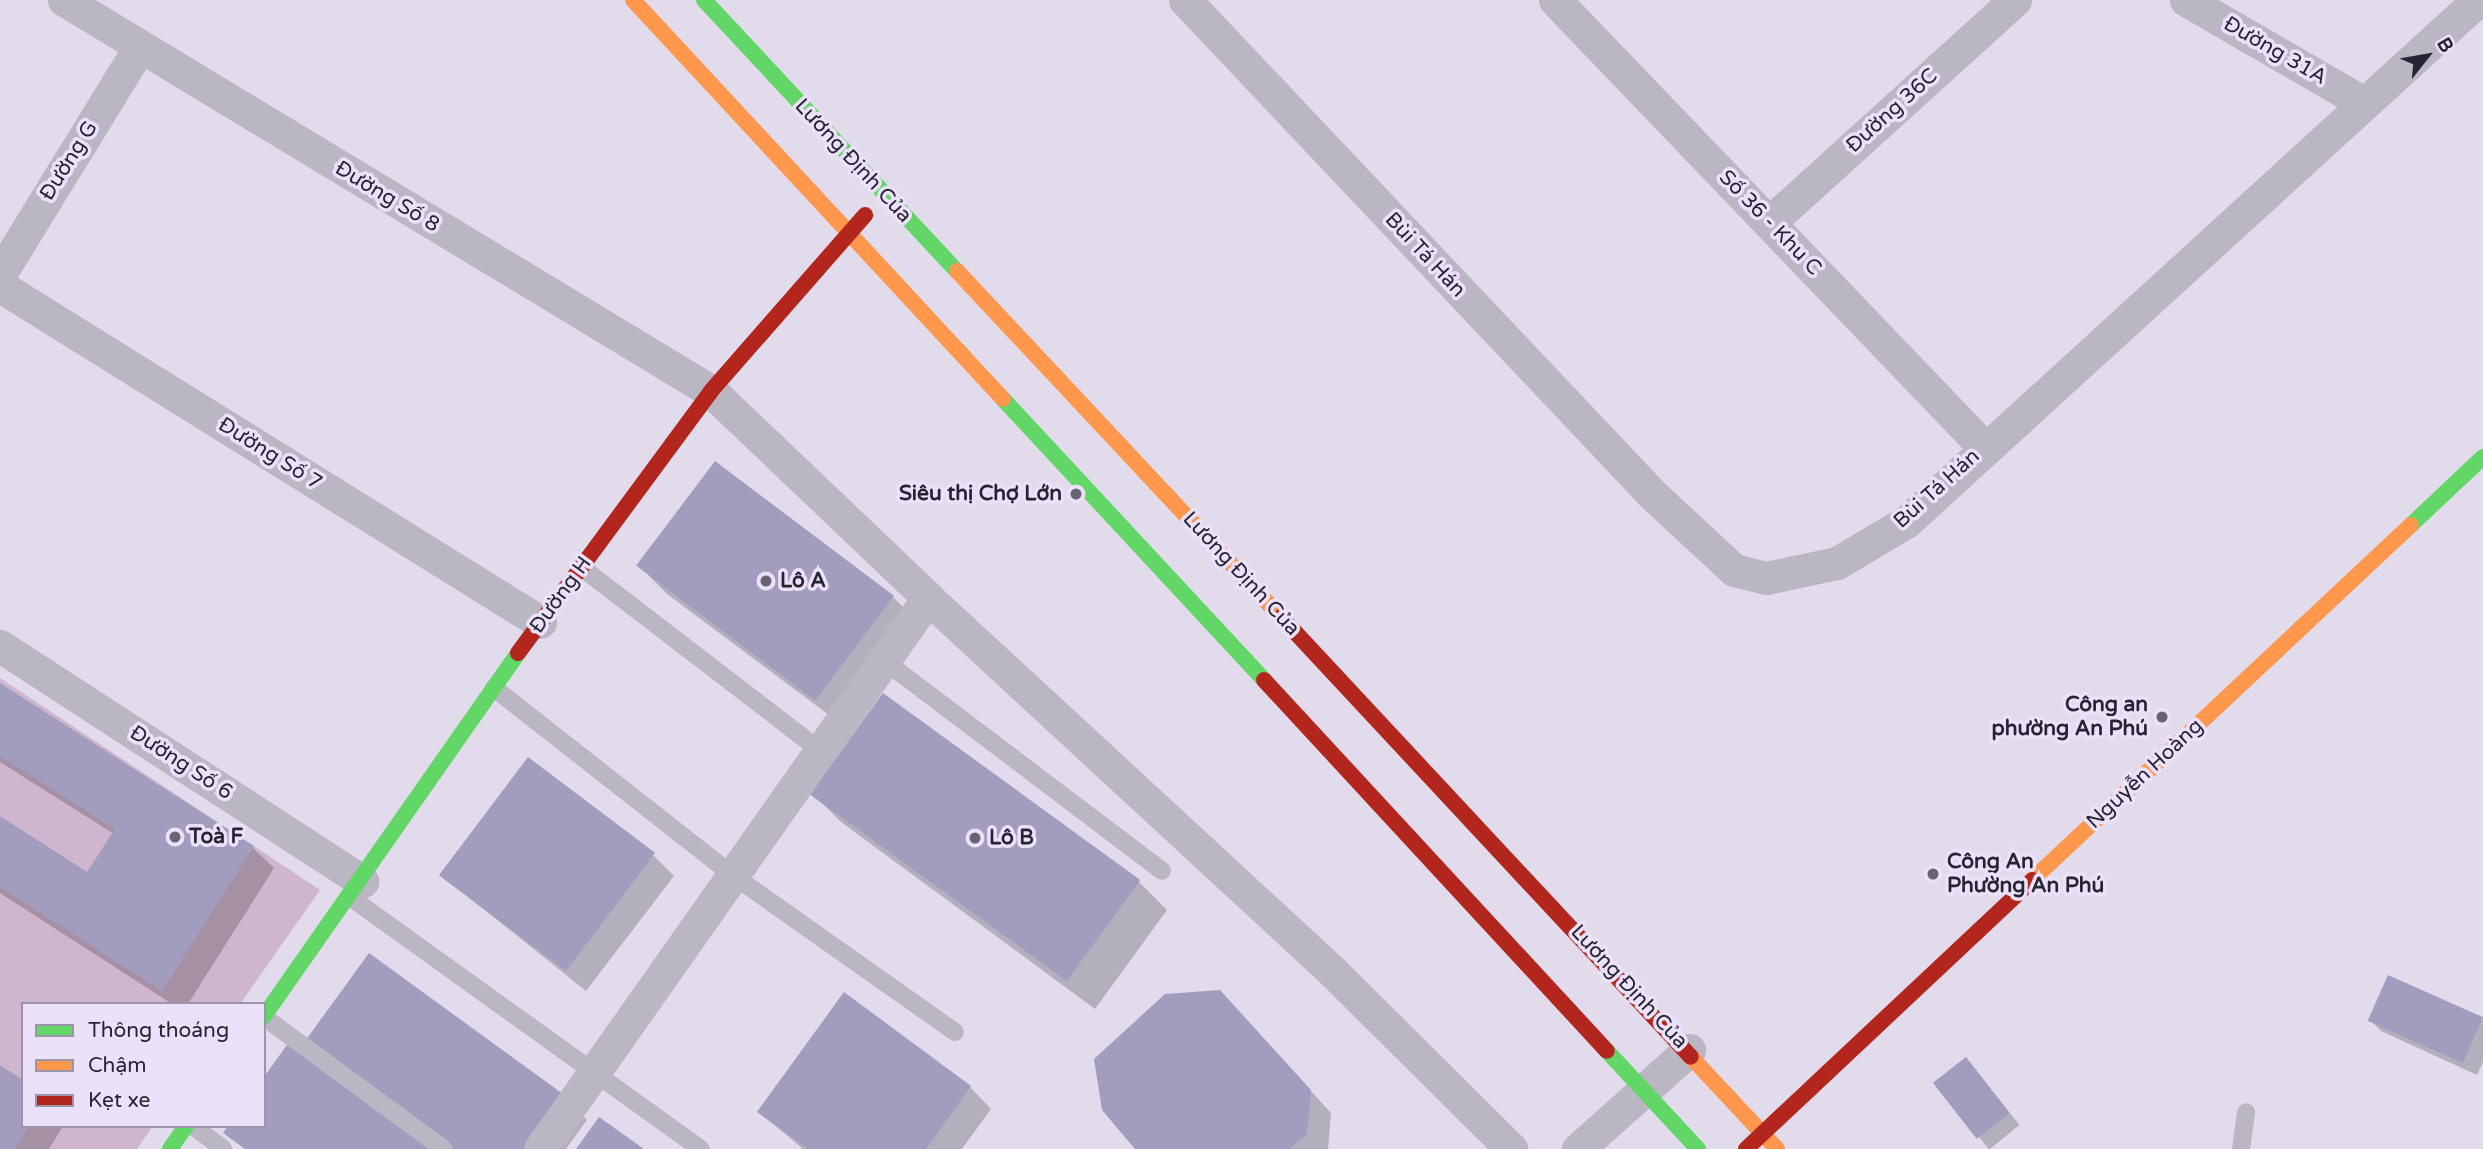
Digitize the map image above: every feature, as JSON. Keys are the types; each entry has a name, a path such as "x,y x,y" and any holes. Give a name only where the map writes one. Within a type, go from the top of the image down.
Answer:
{"main road":[{"path":"633,0 1698,1149"},
{"name":"Lương Định Của","path":"704,0 1689,1050 1777,1149"},
{"name":"Đường H","path":"266,1014 540,622 711,391 848,232 885,196"},
{"name":"Nguyễn Hoàng","path":"1746,1149 2480,465"},
{"path":"170,1149 185,1128"}],"street":[{"name":"Đường Số 8","path":"64,0 139,48 711,391 928,598 1331,970 1511,1149"},
{"name":"Bùi Tá Hán","path":"1185,0 1611,452 1734,569 1766,578 1837,563 1906,522 1984,447 2477,0"},
{"name":"Số 36 - Khu C","path":"1555,0 1984,447"},
{"name":"Đường 36C","path":"1770,222 2015,0"},
{"name":"Đường 31A","path":"2186,0 2364,103"},
{"name":"Đường G","path":"0,274 139,48"},
{"name":"Đường Số 7","path":"0,286 540,622"},
{"path":"540,1149 818,749 928,598"},
{"name":"Đường Số 6","path":"0,646 356,889"},
{"path":"1578,1149 1645,1093 1689,1050"}],"lane":[{"path":"581,567 818,749"},
{"path":"882,659 1162,871"},
{"path":"494,688 731,874 955,1032"},
{"path":"356,889 593,1071 701,1149"},
{"path":"266,1018 444,1149"},
{"path":"2241,1149 2246,1112"},
{"path":"195,1128 223,1149"}],"shaded area":[{"path":"0,678 320,890 241,1002 21,1002 21,1128 152,1128 137,1149 0,1149"}],"building":[{"name":"Lô A","path":"715,461 894,596 815,700 636,566"},
{"name":"Toà F","path":"0,683 254,846 162,991 0,887 0,816 87,872 115,829 0,756"},
{"name":"Lô B","path":"883,693 1140,880 1067,981 810,794"},
{"path":"528,757 655,853 566,971 439,875"},
{"path":"369,953 567,1097 530,1149 448,1149 303,1044"},
{"path":"2388,975 2483,1017 2463,1063 2368,1021"},
{"path":"1220,990 1311,1090 1307,1134 1289,1149 1135,1149 1102,1110 1094,1059 1165,994"},
{"path":"844,992 971,1086 926,1149 808,1149 757,1112"},
{"path":"289,1042 434,1149 245,1149 223,1133 227,1128 266,1128 266,1074"},
{"path":"1966,1057 2010,1113 1977,1139 1933,1083"},
{"path":"0,1065 21,1079 21,1128 28,1128 15,1149 0,1149"},
{"path":"599,1117 644,1149 576,1149"}],"traffic: fast":[{"path":"704,0 957,271"},
{"path":"1003,399 1264,680"},
{"path":"2411,525 2483,457"},
{"path":"266,1013 518,653"},
{"path":"1607,1051 1698,1149"},
{"path":"170,1149 185,1128"}],"traffic: slow":[{"path":"633,0 1003,399"},
{"path":"957,271 1281,617"},
{"path":"2032,880 2411,525"},
{"path":"1691,1057 1777,1149"}],"traffic: jam":[{"path":"518,653 711,391 865,215"},
{"path":"1281,617 1691,1057"},
{"path":"1264,680 1607,1051"},
{"path":"1746,1149 2032,880"}],"place":[{"name":"Siêu thị Chợ Lớn","path":"1076,494"},
{"name":"Lô A","path":"766,581"},
{"name":"Công an phường An Phú","path":"2162,717"},
{"name":"Toà F","path":"175,837"},
{"name":"Lô B","path":"975,838"},
{"name":"Công An Phường An Phú","path":"1933,874"}]}
